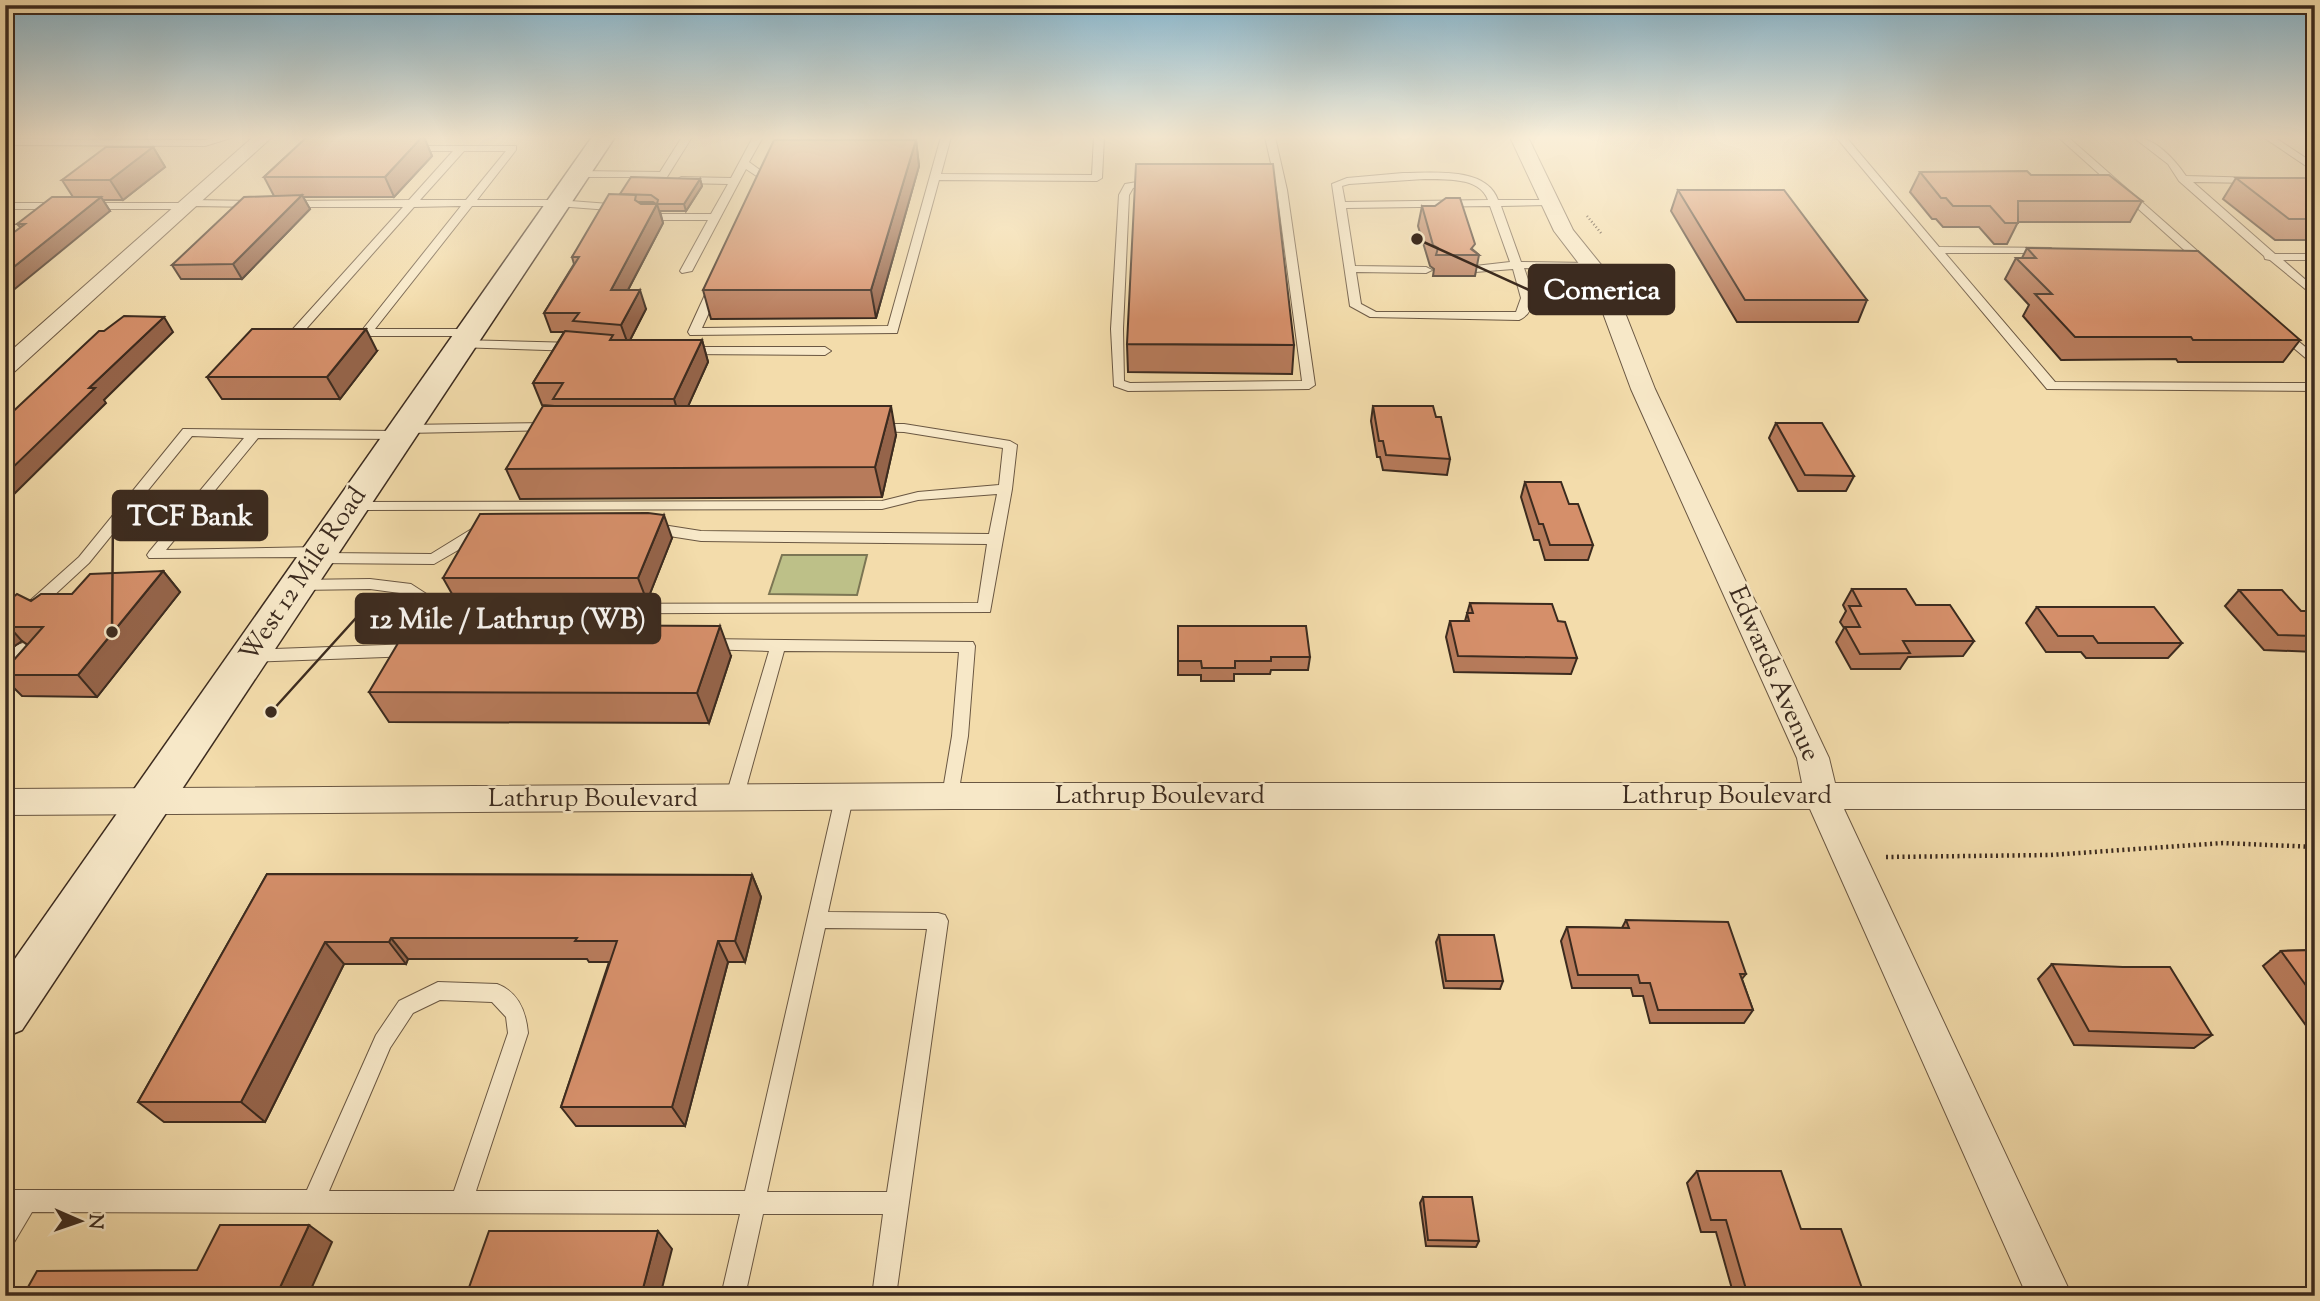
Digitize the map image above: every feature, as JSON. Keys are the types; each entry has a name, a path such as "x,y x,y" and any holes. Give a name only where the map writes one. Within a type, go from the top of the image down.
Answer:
{"main road":[{"name":"West 12 Mile Road","path":"5,1014 561,198"}],"street":[{"path":"5,368 198,198"},
{"name":"Edwards Avenue","path":"1546,198 1579,254 1600,277 1612,303 1643,389 1813,758 1821,796 2050,1296"},
{"name":"Lathrup Boulevard","path":"5,802 951,796 2315,796"}],"lane":[{"path":"324,333 296,333 418,198"},
{"path":"366,333 475,198"},
{"path":"686,271 725,198"},
{"path":"722,272 694,332 893,330 928,198"},
{"path":"1124,198 1117,329 1118,383 1128,387 1309,385 1283,198"},
{"path":"1339,198 1356,306 1374,315 1519,316 1528,308 1529,302 1492,198"},
{"path":"1892,198 2051,386 2315,387"},
{"path":"2131,198 2217,275"},
{"path":"2204,198 2315,294"},
{"path":"5,206 190,205 258,199 557,203 653,208 648,217 715,217"},
{"path":"1340,205 1548,202"},
{"path":"1935,250 2056,250"},
{"path":"2176,250 2190,250"},
{"path":"2269,257 2315,257"},
{"path":"1475,269 1517,265 1590,266"},
{"path":"1351,269 1426,270"},
{"path":"2274,325 2315,362"},
{"path":"338,333 596,348"},
{"path":"673,351 825,351"},
{"path":"50,615 84,560 188,432 254,434 572,427"},
{"path":"310,565 370,584 411,589 439,609 985,608 1010,445 904,428 863,428"},
{"path":"254,434 154,555 310,565 434,559 475,533 498,528"},
{"path":"351,506 882,505 918,496 1005,489"},
{"path":"631,528 657,528 701,536 995,539"},
{"path":"5,632 84,560"},
{"path":"683,645 967,646 960,736 951,796"},
{"path":"734,799 778,645"},
{"path":"5,668 23,649"},
{"path":"248,656 324,656 436,649"},
{"path":"733,1296 844,798"},
{"path":"816,920 938,921 884,1296"},
{"path":"313,1202 383,1042 406,1007 438,991 498,993 516,1013 519,1033 461,1202"},
{"path":"5,1236 16,1201 896,1203"}],"path":[{"path":"1873,857 2050,855 2222,843 2315,847"}],"green space":[{"path":"782,555 867,555 857,595 769,594"}],"building":[{"path":"51,198 100,198 5,274 5,239 25,224 17,224"},
{"path":"243,198 299,198 233,264 172,265"},
{"path":"607,198 635,198 641,204 657,204 611,290 640,290 621,325 573,321 579,313 544,313 579,257 572,257"},
{"path":"655,198 688,198 684,204 657,204 658,200"},
{"path":"747,198 899,198 871,290 703,290"},
{"path":"1134,198 1277,198 1294,345 1127,344"},
{"path":"1446,198 1460,198 1475,244 1471,249 1479,255 1436,255 1438,248 1433,245 1422,206 1435,206"},
{"path":"1683,198 1790,198 1867,300 1745,300"},
{"path":"1941,198 2138,198 2142,201 2018,201 2018,223 2005,223 1990,206 1953,206 1946,198"},
{"path":"2261,198 2315,198 2315,219 2289,219"},
{"path":"2027,248 2198,251 2300,340 2075,337 2035,294 2052,294 2016,258 2036,258"},
{"path":"124,316 164,317 89,388 95,388 5,475 5,419 99,331 104,331"},
{"path":"252,329 366,329 327,377 207,377"},
{"path":"565,331 613,335 610,340 702,340 674,399 553,399 563,383 533,383"},
{"path":"543,406 891,406 875,467 506,469"},
{"path":"1373,406 1433,406 1436,417 1441,417 1450,459 1386,455 1383,441 1379,441"},
{"path":"1776,423 1822,423 1854,476 1805,475"},
{"path":"1525,482 1561,482 1569,504 1578,504 1593,545 1550,545 1543,524 1539,524"},
{"path":"480,514 664,515 638,578 443,578"},
{"path":"163,571 78,675 5,675 5,670 43,627 14,627 5,621 5,604 17,594 31,601 41,594 72,594 90,574"},
{"path":"1852,589 1906,589 1916,605 1950,605 1974,641 1903,641 1910,653 1860,654 1845,627 1860,627 1849,606 1861,606"},
{"path":"2239,590 2282,590 2301,611 2315,611 2315,636 2278,635"},
{"path":"1470,603 1552,604 1558,621 1565,622 1577,658 1458,656 1450,621 1469,621 1467,613 1473,613"},
{"path":"2037,607 2154,607 2182,643 2098,643 2093,636 2058,636"},
{"path":"531,623 526,625 720,626 697,693 369,692 407,628"},
{"path":"1178,626 1306,626 1310,657 1271,657 1271,661 1235,661 1235,668 1202,668 1201,661 1178,661"},
{"path":"267,874 752,875 735,941 718,941 672,1107 561,1107 617,941 575,941 577,938 391,938 389,942 325,942 241,1102 138,1102"},
{"path":"1626,920 1728,922 1746,974 1740,974 1753,1010 1658,1010 1650,983 1640,983 1638,975 1578,975 1567,927 1629,928"},
{"path":"1439,935 1494,935 1503,981 1446,981"},
{"path":"2315,950 2315,998 2281,951"},
{"path":"2052,964 2170,967 2212,1035 2089,1031"},
{"path":"1697,1171 1781,1171 1801,1229 1841,1229 1863,1291 1851,1292 1853,1296 1748,1296 1726,1220 1711,1220"},
{"path":"1423,1197 1472,1197 1479,1241 1428,1240"},
{"path":"220,1225 309,1225 276,1296 23,1296 37,1271 197,1270"},
{"path":"489,1231 658,1231 641,1296 466,1296"}],"place":[{"name":"Comerica","path":"1417,239"},
{"name":"TCF Bank","path":"112,632"},
{"name":"12 Mile / Lathrup (WB)","path":"271,712"}]}
